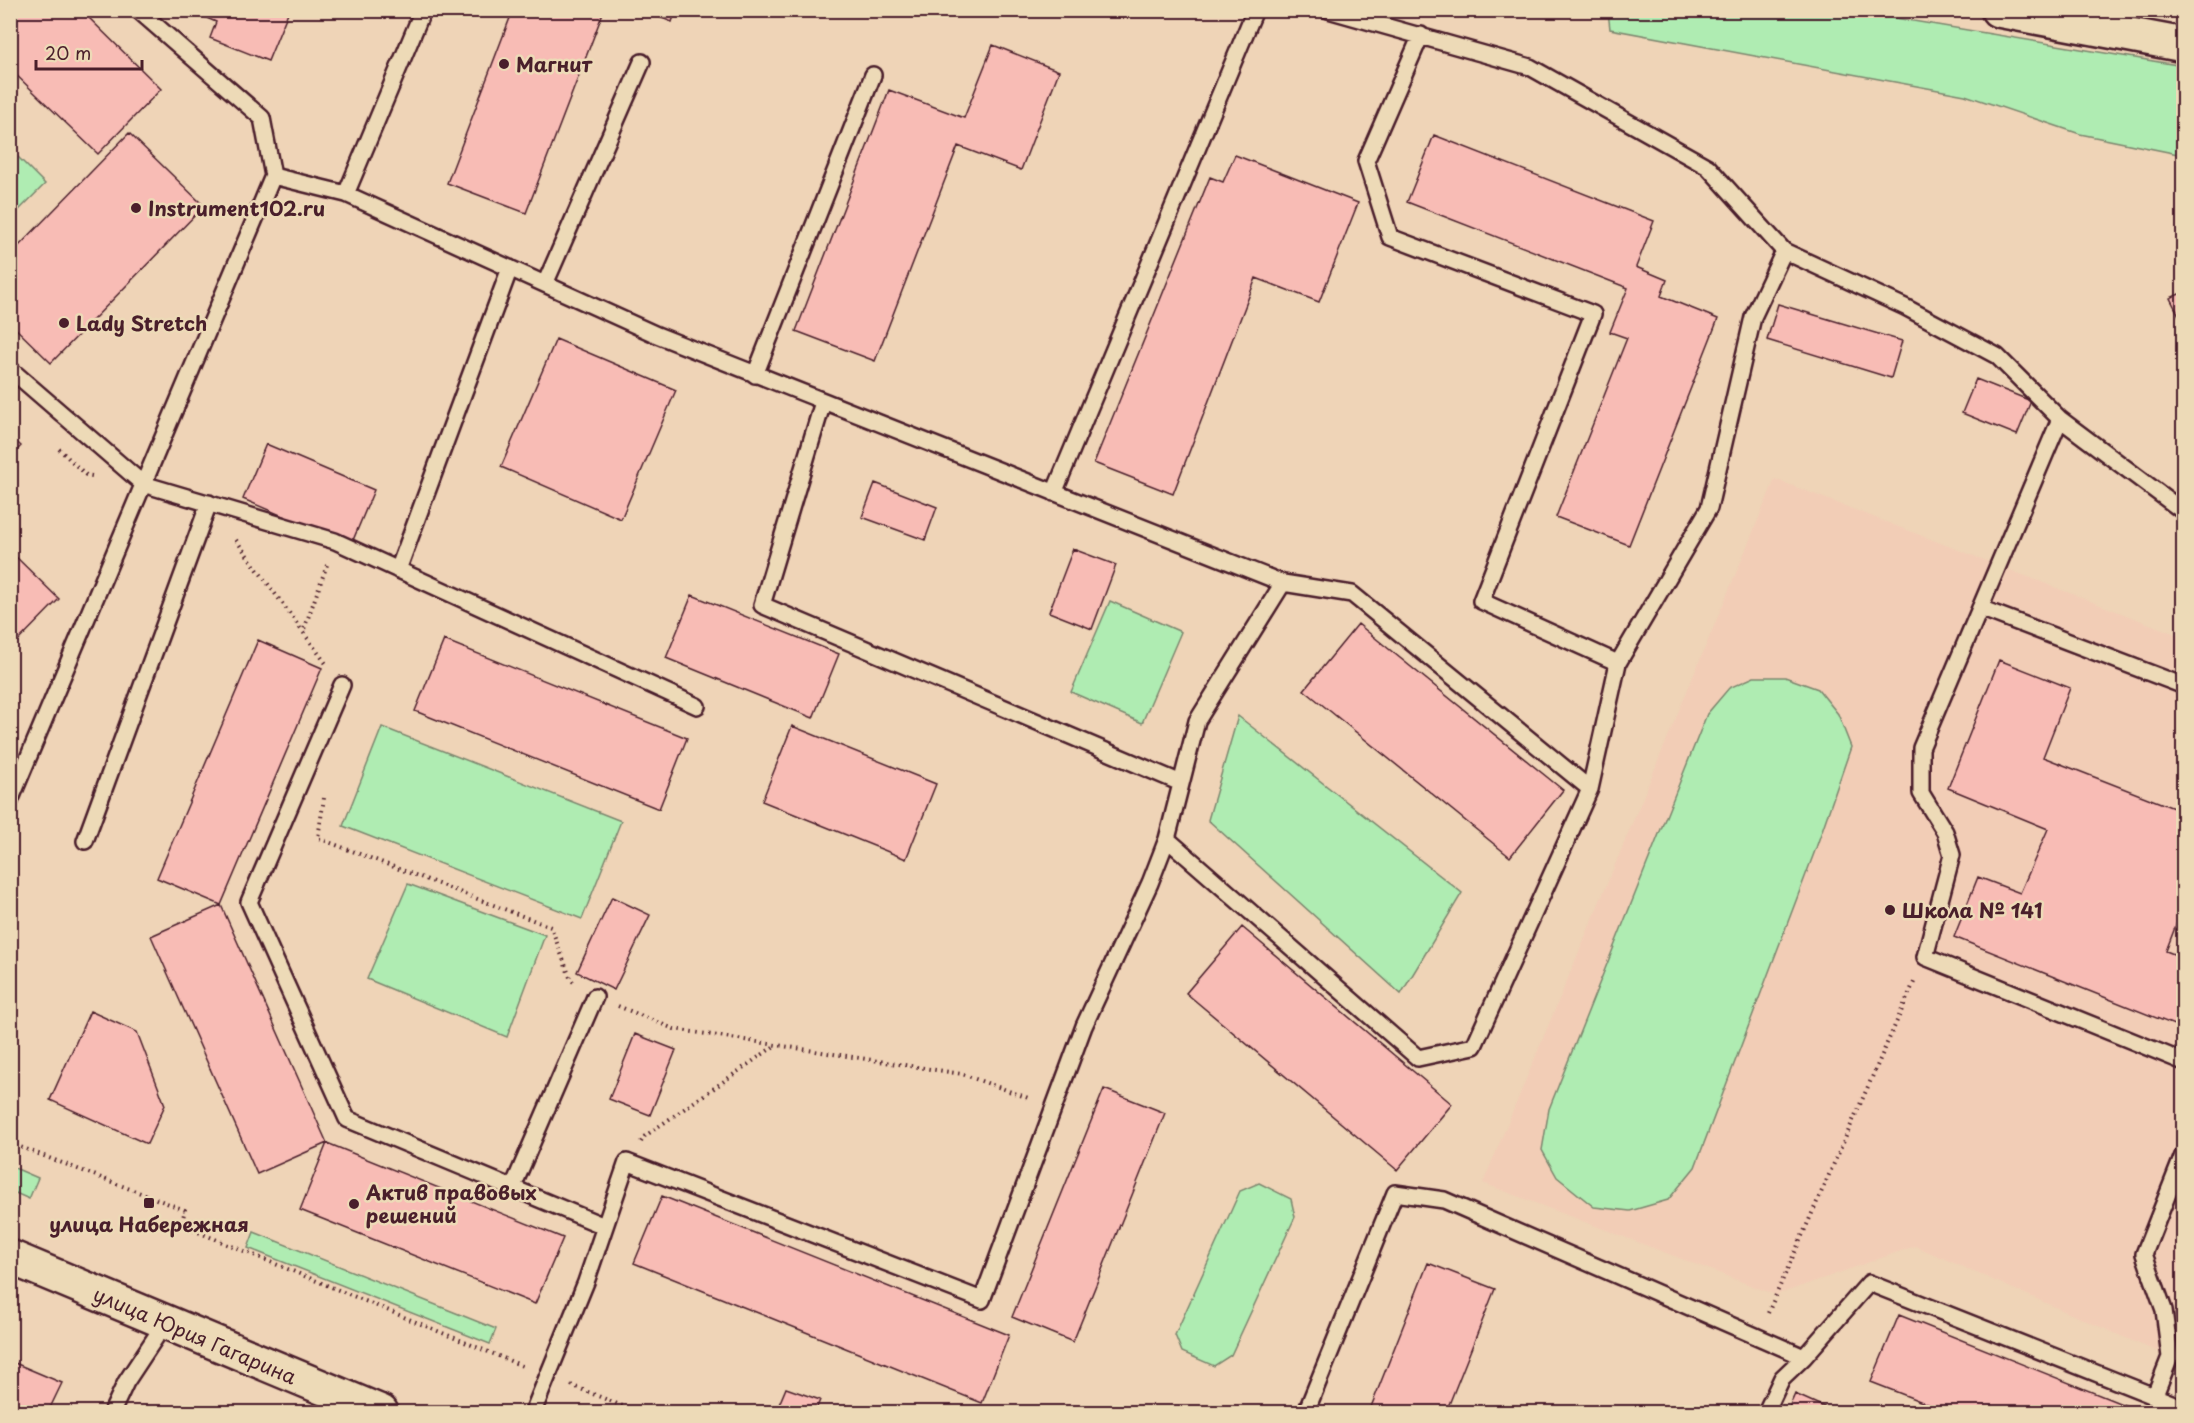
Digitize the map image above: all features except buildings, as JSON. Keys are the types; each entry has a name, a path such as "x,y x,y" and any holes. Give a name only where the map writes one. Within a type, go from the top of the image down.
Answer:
{"main road":[{"path":"1998,10 2184,45"},
{"name":"улица Юрия Гагарина","path":"10,1257 381,1413"}],"lane":[{"path":"10,801 273,176 262,118 138,10"},
{"path":"346,194 423,10"},
{"path":"1054,493 1255,10"},
{"path":"1328,10 1530,67 1708,167 1784,251 1905,307 1997,356 2060,419 2184,512"},
{"path":"1421,35 1366,161 1390,237 1593,314 1481,601 1618,663"},
{"path":"545,284 642,62"},
{"path":"755,375 873,75"},
{"path":"273,176 346,194 657,336 1283,583 1352,594 1590,789"},
{"path":"1167,839 1418,1058 1474,1046 1590,789 1618,663 1709,508 1753,317 1784,251"},
{"path":"398,570 510,268"},
{"path":"10,369 143,484 335,542 696,706"},
{"path":"823,402 762,605 1181,783"},
{"path":"2060,419 1922,748 1921,793 1945,832 1952,855 1925,957 2184,1062"},
{"path":"85,841 209,503"},
{"path":"533,1413 586,1282 627,1162 982,1300 1084,1026 1150,883 1167,839 1197,720 1283,583"},
{"path":"1980,608 2184,686"},
{"path":"342,685 249,902 348,1119 604,1226"},
{"path":"512,1189 595,997"},
{"path":"2155,1395 2170,1357 2164,1310 2144,1254 2184,1153"},
{"path":"1306,1413 1395,1192 1444,1200 1804,1357"},
{"path":"1766,1413 1782,1378 1804,1357 1869,1284 2184,1408"},
{"path":"112,1413 126,1382 165,1323"}],"path":[{"path":"209,503 342,685"},
{"path":"303,632 335,542"},
{"path":"325,791 318,838 551,927 571,980 595,997 674,1029 962,1074 1054,1107"},
{"path":"1756,1336 1925,957"},
{"path":"627,1162 645,1136 777,1045"},
{"path":"10,1143 185,1210 181,1225 637,1413"}],"shaded area":[{"name":"Школа № 141","path":"1775,479 2183,637 2183,1363 1915,1246 1776,1295 1483,1183"}],"green space":[{"path":"1608,11 1853,11 2183,66 2183,155 2080,134 1965,95 1610,29"},
{"path":"11,150 45,184 10,218"},
{"path":"1110,601 1181,632 1142,723 1071,692"},
{"path":"1754,677 1785,677 1818,689 1838,714 1851,747 1816,848 1695,1167 1668,1200 1630,1211 1594,1207 1557,1177 1542,1150 1549,1109 1707,714 1729,688"},
{"path":"1238,716 1462,893 1401,994 1208,820"},
{"path":"382,727 621,821 582,919 343,826"},
{"path":"408,884 545,935 507,1037 367,979"},
{"path":"10,1166 38,1178 29,1199 11,1191"},
{"path":"1259,1183 1291,1199 1295,1217 1231,1355 1214,1366 1182,1352 1175,1335 1240,1191"},
{"path":"254,1232 496,1329 490,1344 248,1248"}],"place":[{"name":"Магнит","path":"504,64"},
{"name":"Instrument102.ru","path":"136,208"},
{"name":"Lady Stretch","path":"64,323"},
{"name":"Школа № 141","path":"1890,910"},
{"name":"улица Набережная","path":"149,1203"},
{"name":"Актив правовых решений","path":"354,1204"}]}
